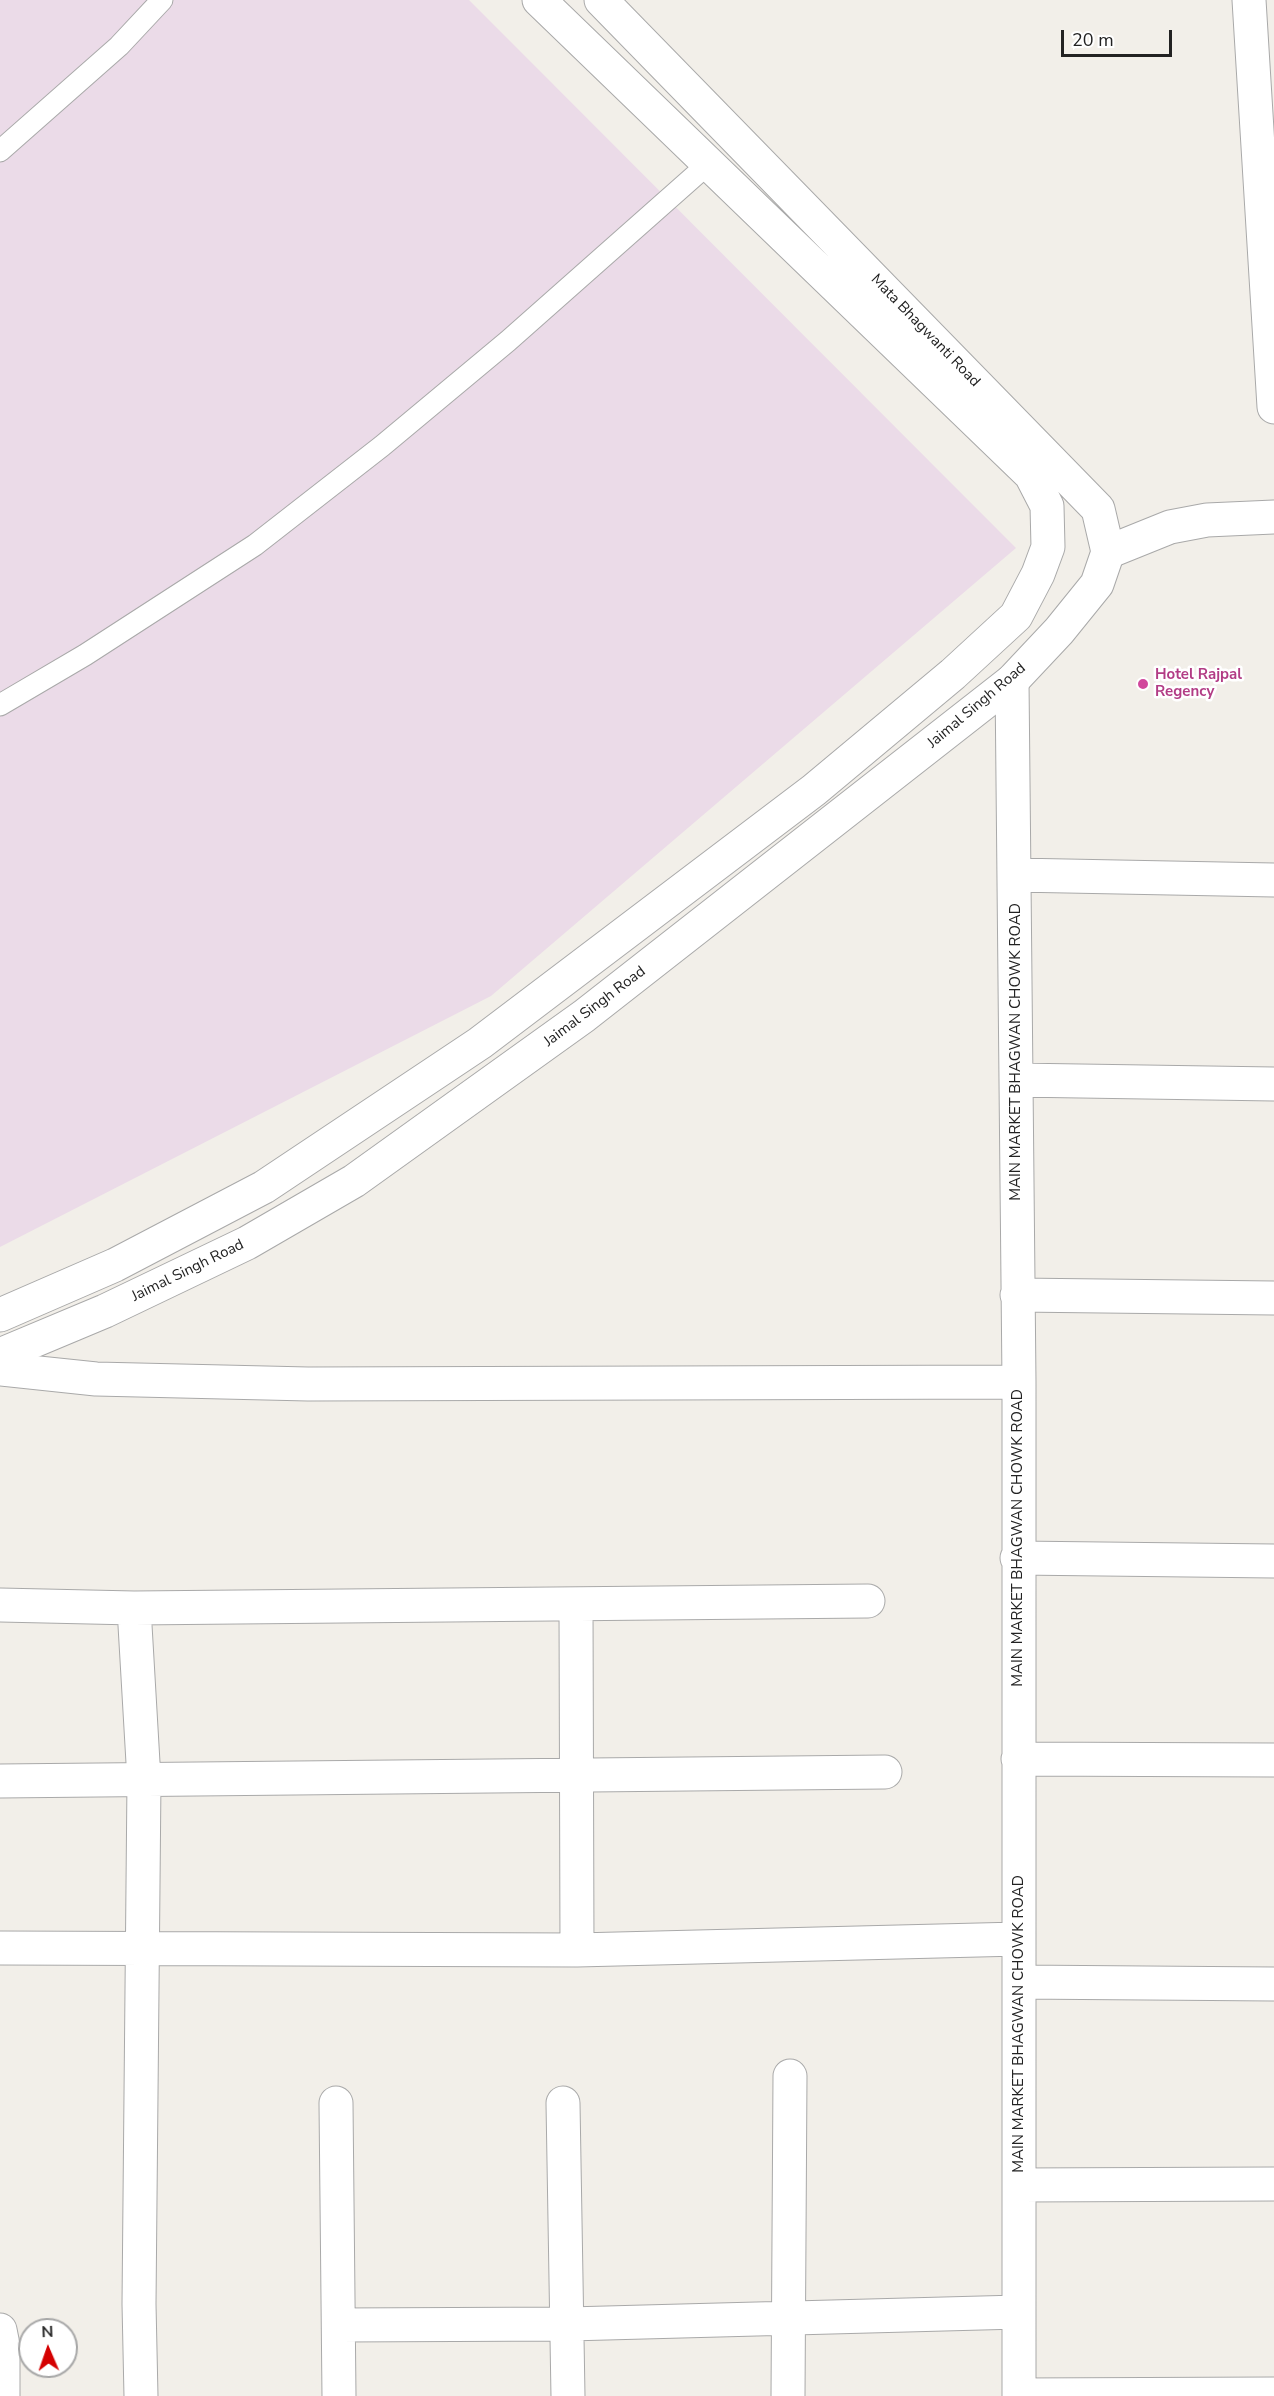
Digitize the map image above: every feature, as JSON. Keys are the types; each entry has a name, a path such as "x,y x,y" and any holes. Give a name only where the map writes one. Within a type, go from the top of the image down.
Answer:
{"street":[{"path":"0,1315 115,1265 264,1187 480,1043 814,790 953,674 1016,615 1038,574 1048,547 1047,506 1031,475 539,0"},
{"name":"Mata Bhagwanti Road","path":"601,0 1091,501 1098,509 1108,552"},
{"path":"1249,0 1274,407"},
{"path":"1108,552 1170,527 1207,520 1274,518"},
{"name":"Jaimal Singh Road","path":"0,1355 105,1311 247,1243 354,1180 584,1016 1012,681 1059,631 1097,584 1108,552"},
{"name":"MAIN MARKET BHAGWAN CHOWK ROAD","path":"1012,681 1019,1382 1017,1558 1019,2396"},
{"path":"1015,875 1274,880"},
{"path":"1016,1080 1274,1084"},
{"path":"1017,1295 1274,1298"},
{"path":"0,1369 96,1379 308,1384 1019,1382"},
{"path":"1017,1558 1274,1561"},
{"path":"0,1605 134,1608 868,1601"},
{"path":"576,1605 577,1950"},
{"path":"134,1608 144,1780 139,2304 141,2396"},
{"path":"1018,1759 1274,1760"},
{"path":"0,1781 885,1772"},
{"path":"0,1948 577,1950 1019,1939"},
{"path":"1019,1982 1274,1984"},
{"path":"788,2396 790,2076"},
{"path":"336,2103 339,2396"},
{"path":"563,2103 569,2324 568,2396"},
{"path":"1020,2185 1274,2184"},
{"path":"339,2325 790,2320 1019,2312"},
{"path":"0,2330 3,2345 3,2396"},
{"path":"1019,2396 1274,2394"}],"lane":[{"path":"0,152 119,46 162,0"},
{"path":"0,705 85,655 255,545 382,446 508,341 708,164"}],"shaded area":[{"path":"0,0 469,0 1016,548 491,996 0,1247"}],"place":[{"name":"Hotel Rajpal Regency","path":"1143,684"}]}
